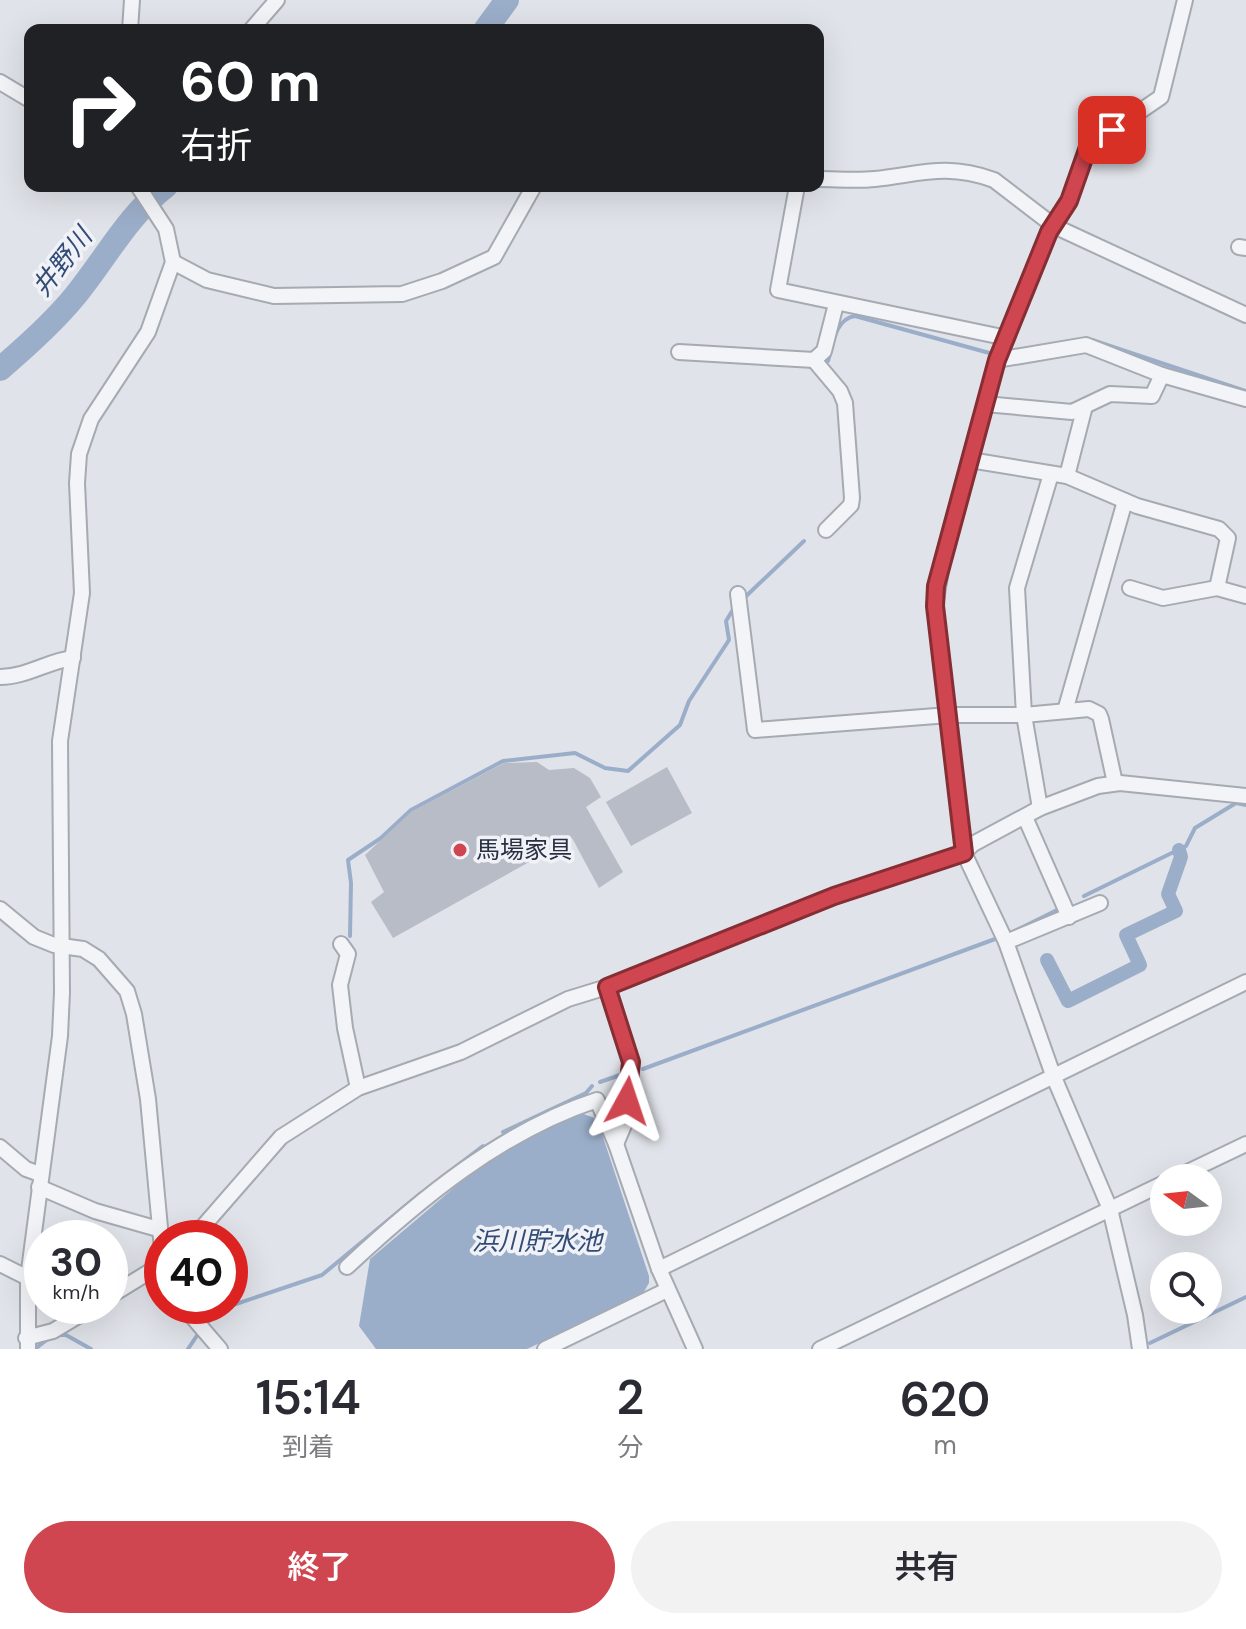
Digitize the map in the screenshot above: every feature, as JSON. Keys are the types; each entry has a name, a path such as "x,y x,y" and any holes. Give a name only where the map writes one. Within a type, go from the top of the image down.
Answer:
{"street":[{"path":"130,24 132,0"},
{"path":"256,24 277,0"},
{"path":"1140,1349 1110,1209 1053,1075 1006,942 964,853 935,606 936,586 997,360 1049,232 1069,201 1088,147 1161,97 1185,0"},
{"path":"0,82 24,96"},
{"path":"824,179 877,179 930,169 994,180 1054,226 1246,315"},
{"path":"35,1220 60,1036 63,945 60,741 82,593 77,483 82,440 91,419 148,332 173,262 170,238 160,215 143,192"},
{"path":"173,262 207,280 274,296 402,294 442,281 494,257 531,192"},
{"path":"796,192 778,290 1007,338"},
{"path":"679,352 814,360 824,351 836,304"},
{"path":"997,360 1086,345 1162,375 1246,399"},
{"path":"814,360 845,403 852,498 851,505 826,530"},
{"path":"985,404 1072,412 1110,394 1152,396 1162,375"},
{"path":"1067,476 1085,406"},
{"path":"970,460 1067,476 1125,501 1226,533 1228,545 1217,588"},
{"path":"1040,808 1024,715 1017,588 1051,474"},
{"path":"1065,711 1125,501"},
{"path":"1130,588 1163,598 1217,588 1246,596"},
{"path":"738,594 755,730 949,715 1024,715 1089,709 1099,714 1115,783"},
{"path":"0,677 19,675 73,658"},
{"path":"209,1220 281,1137 358,1088 438,1061 568,999 607,987 834,896 964,853 973,844 1040,808 1087,790 1115,783 1246,796"},
{"path":"1025,817 1069,917"},
{"path":"1006,942 1100,903"},
{"path":"0,909 34,937 54,945 83,949 99,959 127,991 148,1099 157,1220"},
{"path":"341,944 348,954 341,976 342,1001 358,1088"},
{"path":"659,1269 1246,982"},
{"path":"607,987 631,1069 625,1123 616,1144"},
{"path":"347,1267 501,1143 597,1100 616,1144 667,1290 695,1349"},
{"path":"1204,1164 1246,1144"},
{"path":"0,1147 39,1181 95,1211 144,1225"},
{"path":"820,1349 1150,1190"},
{"path":"0,1264 24,1276"},
{"path":"545,1349 667,1290"},
{"path":"27,1324 27,1344 65,1324"},
{"path":"198,1324 220,1349"}],"water":[{"name":"浜川貯水池","path":"581,1113 597,1119 649,1276 649,1283 642,1295 527,1349 376,1349 359,1326 370,1259 482,1164 507,1148"}],"building":[{"name":"馬場家具","path":"537,762 549,770 574,768 590,778 601,797 586,807 623,872 599,888 572,838 393,938 371,902 384,892 365,855 411,812 504,763"},
{"path":"667,767 692,813 631,846 606,802"}],"waterway":[{"name":"井野川","path":"489,24 507,0"},
{"name":"井野川","path":"0,369 67,306 128,224 159,192"},
{"path":"828,361 839,327 855,316 993,354"},
{"path":"1092,340 1246,391"},
{"path":"743,599 804,541"},
{"path":"350,936 348,860 381,838 411,810 503,761 575,753 605,768 628,771 680,725 689,701 729,640 726,621 734,608"},
{"path":"1084,896 1186,846 1195,828 1236,803 1246,805"},
{"path":"1047,960 1068,1001 1140,965 1126,935 1176,911 1168,894 1181,857 1179,850"},
{"path":"1011,933 1059,909"},
{"path":"643,1069 995,939"},
{"path":"600,1082 623,1074"},
{"path":"503,1132 586,1093 592,1086"},
{"path":"428,1188 483,1146"},
{"path":"248,1300 322,1275 421,1193"},
{"path":"1150,1343 1246,1297"},
{"path":"188,1349 200,1331"},
{"path":"56,1335 66,1335 91,1349"},
{"path":"35,1349 49,1338"}],"place":[{"name":"馬場家具","path":"460,850"}],"route":[{"path":"627,1101 631,1062 607,987 834,896 964,853 935,606 936,586 997,360 1049,232 1069,201 1088,147 1112,130"}]}
